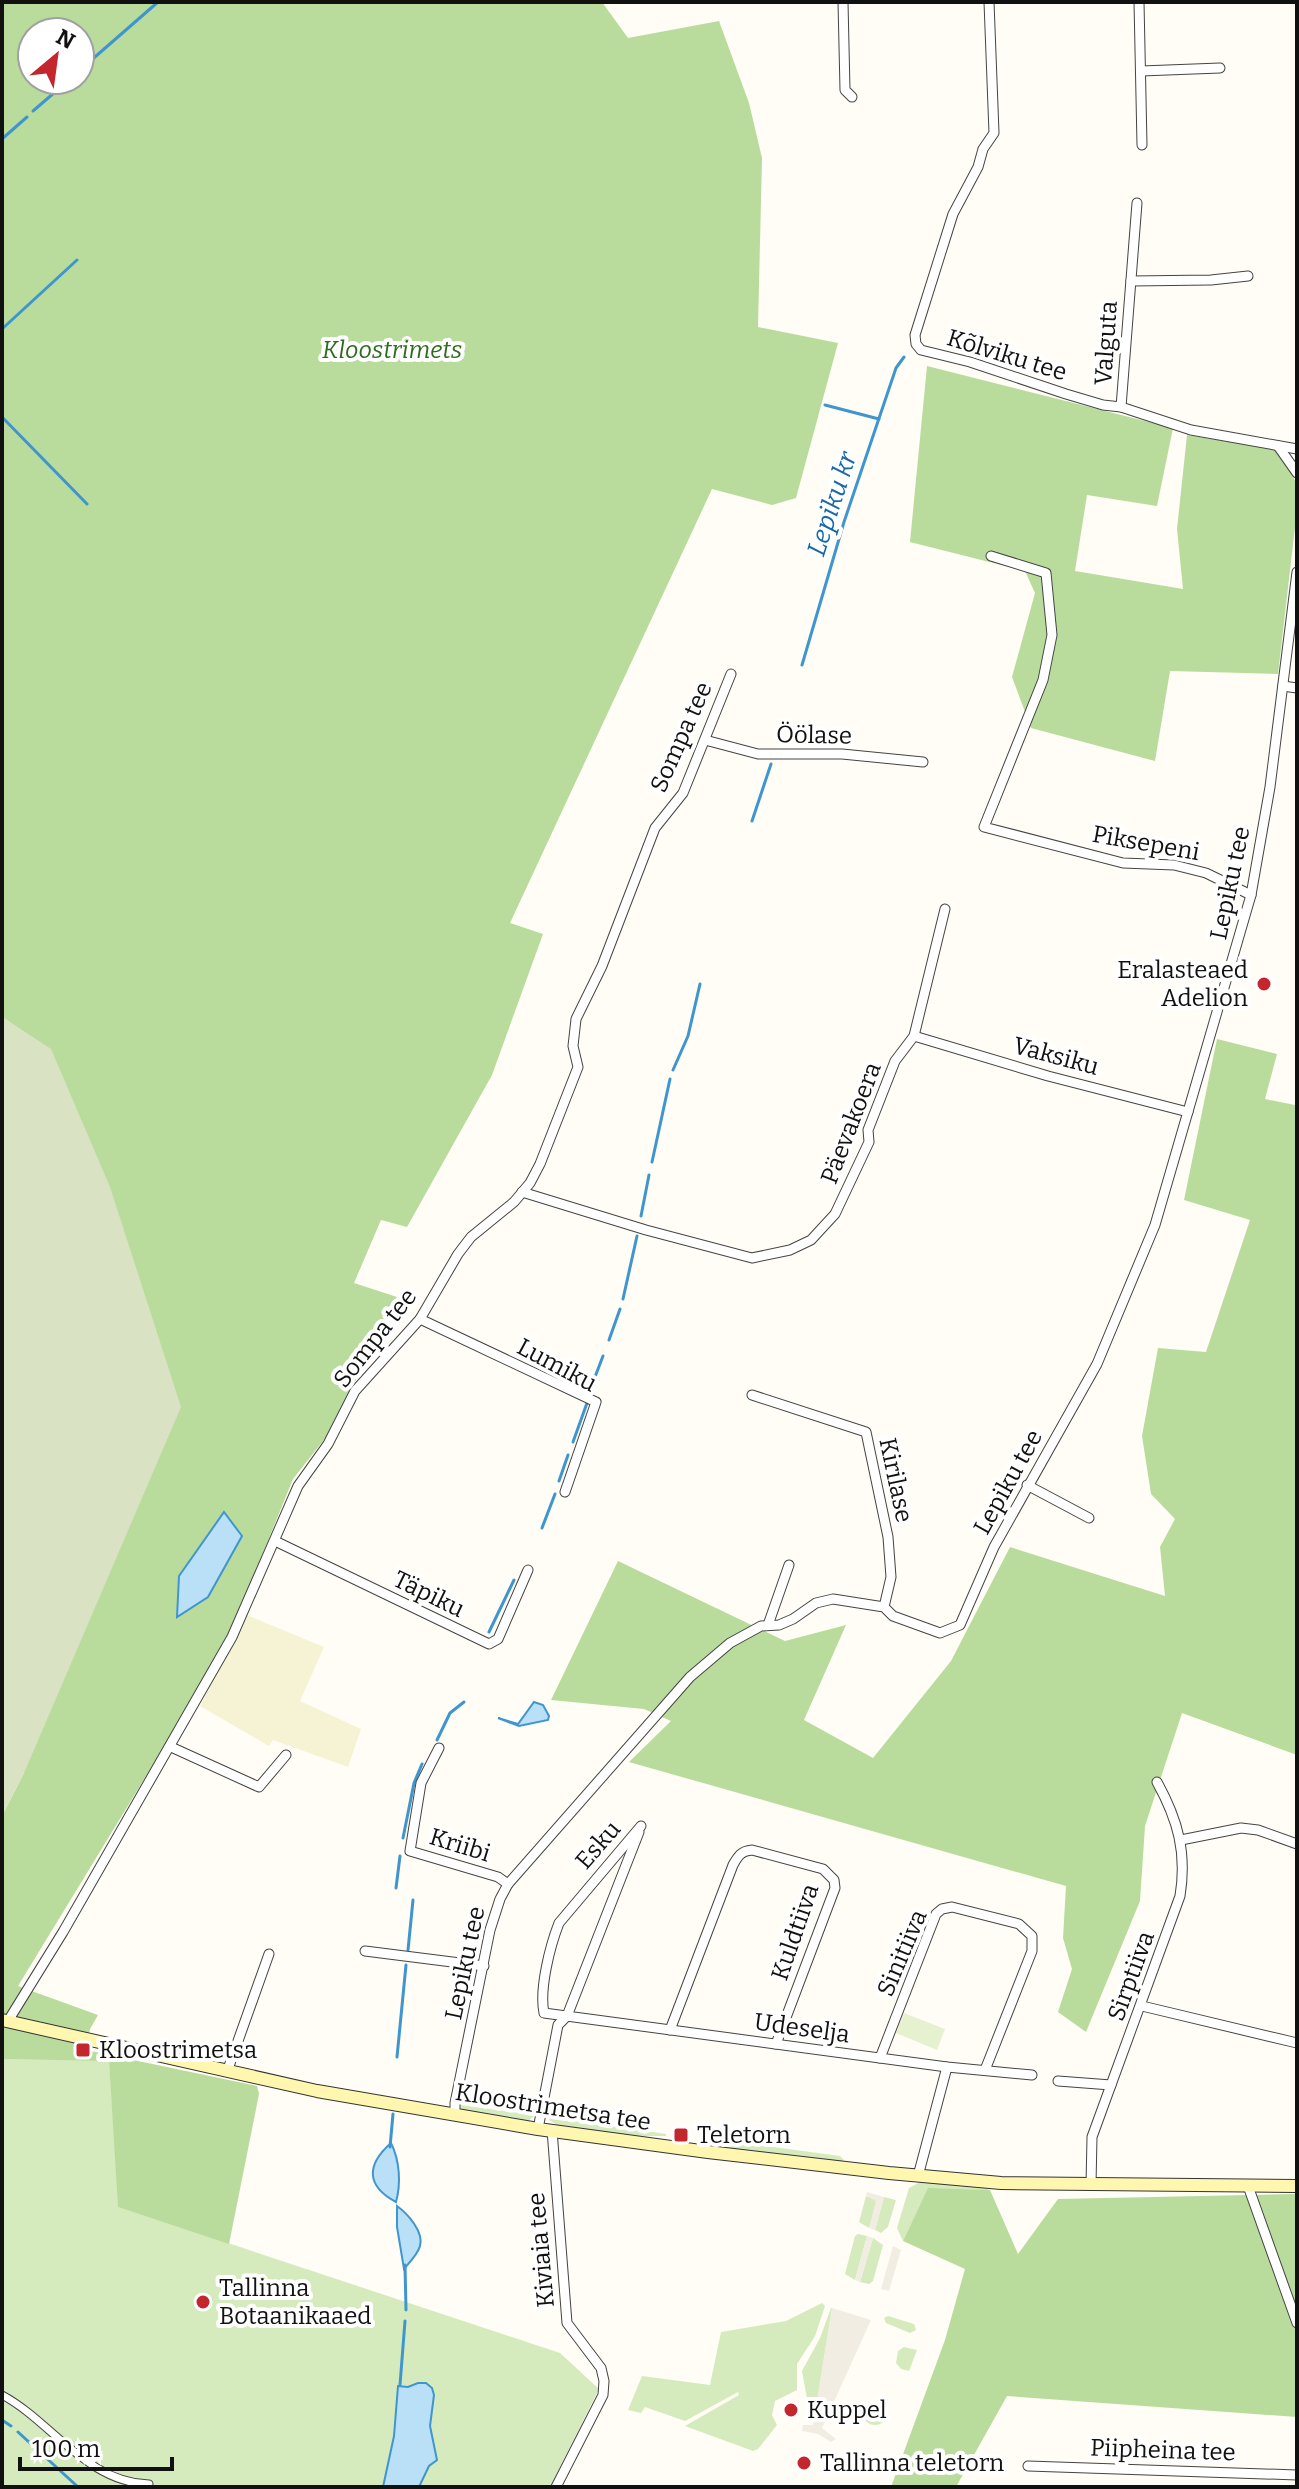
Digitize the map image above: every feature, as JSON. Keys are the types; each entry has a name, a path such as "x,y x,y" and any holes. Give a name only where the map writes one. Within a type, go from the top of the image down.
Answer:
{"main road":[{"name":"Kloostrimetsa tee","path":"5,2020 286,2084 545,2130 747,2157 1001,2183 1297,2186"}],"street":[{"path":"843,2 845,90 852,97"},
{"name":"Kõlviku tee","path":"989,2 994,133 983,149 978,167 953,214 915,335 916,344 921,350 997,370 1191,430 1297,449"},
{"path":"1139,2 1142,145"},
{"path":"1141,71 1220,68"},
{"name":"Valguta","path":"1121,407 1137,203"},
{"name":"Valguta","path":"1131,281 1211,280 1248,276"},
{"path":"1278,446 1297,473"},
{"name":"Piksepeni","path":"991,556 1046,573 1052,635 1043,680 984,827 1123,863 1174,865 1206,873 1251,895"},
{"name":"Lepiku tee","path":"455,2115 496,1911 508,1884 690,1677 730,1643 761,1626 779,1625 816,1603 833,1599 884,1607 893,1616 940,1633 960,1625 994,1547 1084,1388 1124,1303 1155,1225 1251,895 1297,572"},
{"name":"Sompa tee","path":"5,2020 171,1747 232,1637 298,1486 328,1444 355,1391 420,1319 471,1237 522,1192 540,1164 578,1067 573,1046 576,1019 602,966 655,828 683,793 731,674"},
{"path":"1283,686 1297,688"},
{"name":"Öölase","path":"705,740 758,754 842,754 923,762"},
{"name":"Päevakoera","path":"522,1192 752,1258 790,1250 811,1240 835,1214 869,1142 868,1130 895,1061 914,1036 945,909"},
{"name":"Vaksiku","path":"914,1036 1048,1076 1188,1112"},
{"name":"Lumiku","path":"420,1319 596,1402 565,1492"},
{"name":"Kirilase","path":"752,1395 866,1432 888,1537 891,1577 884,1607"},
{"path":"1027,1485 1089,1518"},
{"name":"Täpiku","path":"275,1541 489,1644 498,1639 528,1570"},
{"path":"768,1625 789,1565"},
{"path":"171,1747 259,1787 286,1755"},
{"name":"Kriibi","path":"439,1748 421,1783 410,1851 498,1877 508,1884"},
{"name":"Sirptiiva","path":"1091,2185 1092,2137 1180,1896 1184,1871 1181,1840 1172,1810 1157,1782"},
{"name":"Esku","path":"545,2130 558,2025 567,2016 641,1826 568,1911 554,1937 542,2001 544,2013 567,2016"},
{"path":"1181,1840 1241,1828 1258,1830 1297,1844"},
{"name":"Kuldtiiva","path":"670,2030 733,1865 738,1856 752,1850 823,1869 834,1880 835,1888 776,2044"},
{"name":"Sinitiiva","path":"880,2058 936,1914 952,1907 1019,1924 1032,1936 1032,1951 985,2070"},
{"path":"365,1951 484,1966"},
{"path":"228,2069 269,1954"},
{"path":"1142,2006 1297,2043"},
{"name":"Udeselja","path":"567,2016 947,2067 1032,2075"},
{"path":"918,2176 947,2067"},
{"path":"1058,2081 1111,2085"},
{"name":"Kiviaia tee","path":"545,2130 567,2323 601,2368 604,2381 603,2395 556,2487"},
{"path":"1248,2186 1297,2323"},
{"path":"2,2395 24,2410 66,2448 109,2473 135,2484 149,2484 147,2487"},
{"name":"Piipheina tee","path":"1028,2466 1297,2475"}],"shaded area":[{"path":"247,1615 324,1647 300,1701 361,1729 348,1767 273,1740 269,1746 200,1706"},
{"path":"867,2192 884,2197 875,2230 869,2228 876,2201 866,2196"},
{"path":"867,2236 873,2238 860,2282 855,2280"},
{"path":"893,2246 901,2250 889,2291 881,2289"},
{"path":"832,2308 871,2320 822,2428 836,2439 831,2442 818,2434 802,2431 803,2425 813,2425"}],"green space":[{"name":"Kloostrimets","path":"2,2 602,2 628,38 719,21 749,103 762,158 758,327 838,343 796,498 772,505 712,489 510,923 543,934 492,1075 407,1227 381,1220 354,1283 397,1297 330,1432 293,1479 239,1612 204,1681 18,1986 98,2015 90,2029 86,2050 257,2086 259,2094 229,2244 118,2207 109,2061 2,2059 2,1816 24,1773 51,1050 2,1017"},
{"path":"927,366 1173,428 1157,506 1087,495 1075,571 1183,589 1177,529 1187,435 1278,450 1297,484 1297,510 1278,674 1170,671 1155,761 1031,728 1012,677 1035,593 1025,571 910,542"},
{"path":"2,1017 51,1049 110,1187 181,1407 24,1773 2,1816"},
{"path":"1217,1039 1277,1054 1265,1099 1295,1105 1297,1098 1297,1755 1182,1713 1145,1826 1140,1901 1086,2032 1058,2012 1072,1969 1063,1938 1066,1886 629,1762 671,1721 644,1709 551,1700 618,1561 785,1641 846,1625 804,1720 873,1758 951,1661 1010,1547 1165,1596 1160,1547 1175,1519 1151,1494 1142,1436 1158,1348 1206,1352 1250,1220 1184,1200"},
{"path":"904,2013 945,2029 937,2050 896,2033"},
{"name":"Tallinna Botaanikaaed","path":"2,2059 109,2060 119,2207 560,2353 599,2389 550,2487 2,2487"},
{"path":"460,2105 535,2115 528,2121 462,2110"},
{"path":"551,2117 666,2136 628,2136 559,2126 549,2120"},
{"path":"714,2139 840,2156 844,2160 840,2162 722,2147 712,2145"},
{"path":"920,2182 990,2190 928,2189 903,2241 897,2228 909,2188"},
{"path":"928,2188 990,2190 1018,2254 1058,2199 1297,2194 1297,2417 1007,2396 956,2487 891,2487 945,2340 965,2269 903,2241"},
{"path":"866,2196 877,2203 869,2228 859,2222"},
{"path":"884,2197 896,2200 888,2227 881,2233 875,2230"},
{"path":"858,2234 867,2236 855,2280 845,2274"},
{"path":"873,2238 883,2245 873,2281 869,2284 860,2282"},
{"path":"822,2303 825,2306 815,2336 797,2364 797,2390 775,2401 772,2415 777,2425 758,2449 753,2451 685,2426 739,2395 738,2392 685,2421 645,2407 641,2413 628,2410 642,2376 710,2385 721,2332 786,2321"},
{"path":"831,2308 814,2421 810,2415 802,2371 820,2338"},
{"path":"888,2316 914,2324 916,2330 910,2333 886,2323 884,2318"},
{"path":"904,2347 917,2350 909,2371 901,2369 896,2363 898,2351"},
{"path":"875,2401 884,2404 887,2413 884,2422 875,2425 866,2422 863,2413 866,2404"}],"water":[{"path":"224,1512 242,1536 208,1597 177,1617 179,1576"},
{"path":"534,1702 543,1705 548,1720 519,1726 498,1718 518,1724"},
{"path":"391,2143 399,2172 396,2202 379,2189 373,2175 377,2159"},
{"path":"397,2206 414,2224 421,2241 404,2269 397,2227"},
{"path":"426,2383 434,2395 430,2426 437,2460 429,2466 419,2487 383,2487 394,2436 398,2386 408,2387"}],"waterway":[{"path":"96,56 158,2"},
{"path":"33,111 50,96"},
{"path":"2,139 27,117"},
{"path":"2,329 77,260"},
{"name":"Lepiku kr","path":"802,665 844,522 896,368 904,357"},
{"path":"825,405 879,419"},
{"path":"2,417 87,504"},
{"name":"Lepiku kr","path":"752,821 771,764"},
{"name":"Lepiku kr","path":"673,1070 688,1036 700,984"},
{"name":"Lepiku kr","path":"652,1162 670,1079"},
{"name":"Lepiku kr","path":"641,1216 649,1175"},
{"name":"Lepiku kr","path":"623,1299 637,1236"},
{"name":"Lepiku kr","path":"609,1340 620,1309"},
{"name":"Lepiku kr","path":"590,1390 603,1356"},
{"name":"Lepiku kr","path":"573,1442 587,1403"},
{"name":"Lepiku kr","path":"559,1481 568,1455"},
{"name":"Lepiku kr","path":"542,1528 555,1494"},
{"name":"Lepiku kr","path":"489,1632 514,1580"},
{"name":"Lepiku kr","path":"437,1740 450,1713 464,1702"},
{"name":"Lepiku kr","path":"403,1838 414,1783 422,1764"},
{"name":"Lepiku kr","path":"396,1888 400,1856"},
{"name":"Lepiku kr","path":"408,1950 413,1900"},
{"name":"Lepiku kr","path":"397,2057 406,1965"},
{"name":"Lepiku kr","path":"390,2147 393,2114"},
{"name":"Lepiku kr","path":"405,2265 406,2310"},
{"name":"Lepiku kr","path":"400,2385 405,2321"},
{"name":"Lepiku kr","path":"2,2420 11,2426"},
{"name":"Lepiku kr","path":"18,2432 78,2487"}],"place":[{"name":"Eralasteaed Adelion","path":"1264,984"},
{"name":"Kloostrimetsa","path":"83,2050"},
{"name":"Teletorn","path":"681,2135"},
{"name":"Tallinna Botaanikaaed","path":"203,2302"},
{"name":"Kuppel","path":"791,2410"},
{"name":"Tallinna teletorn","path":"804,2463"}]}
